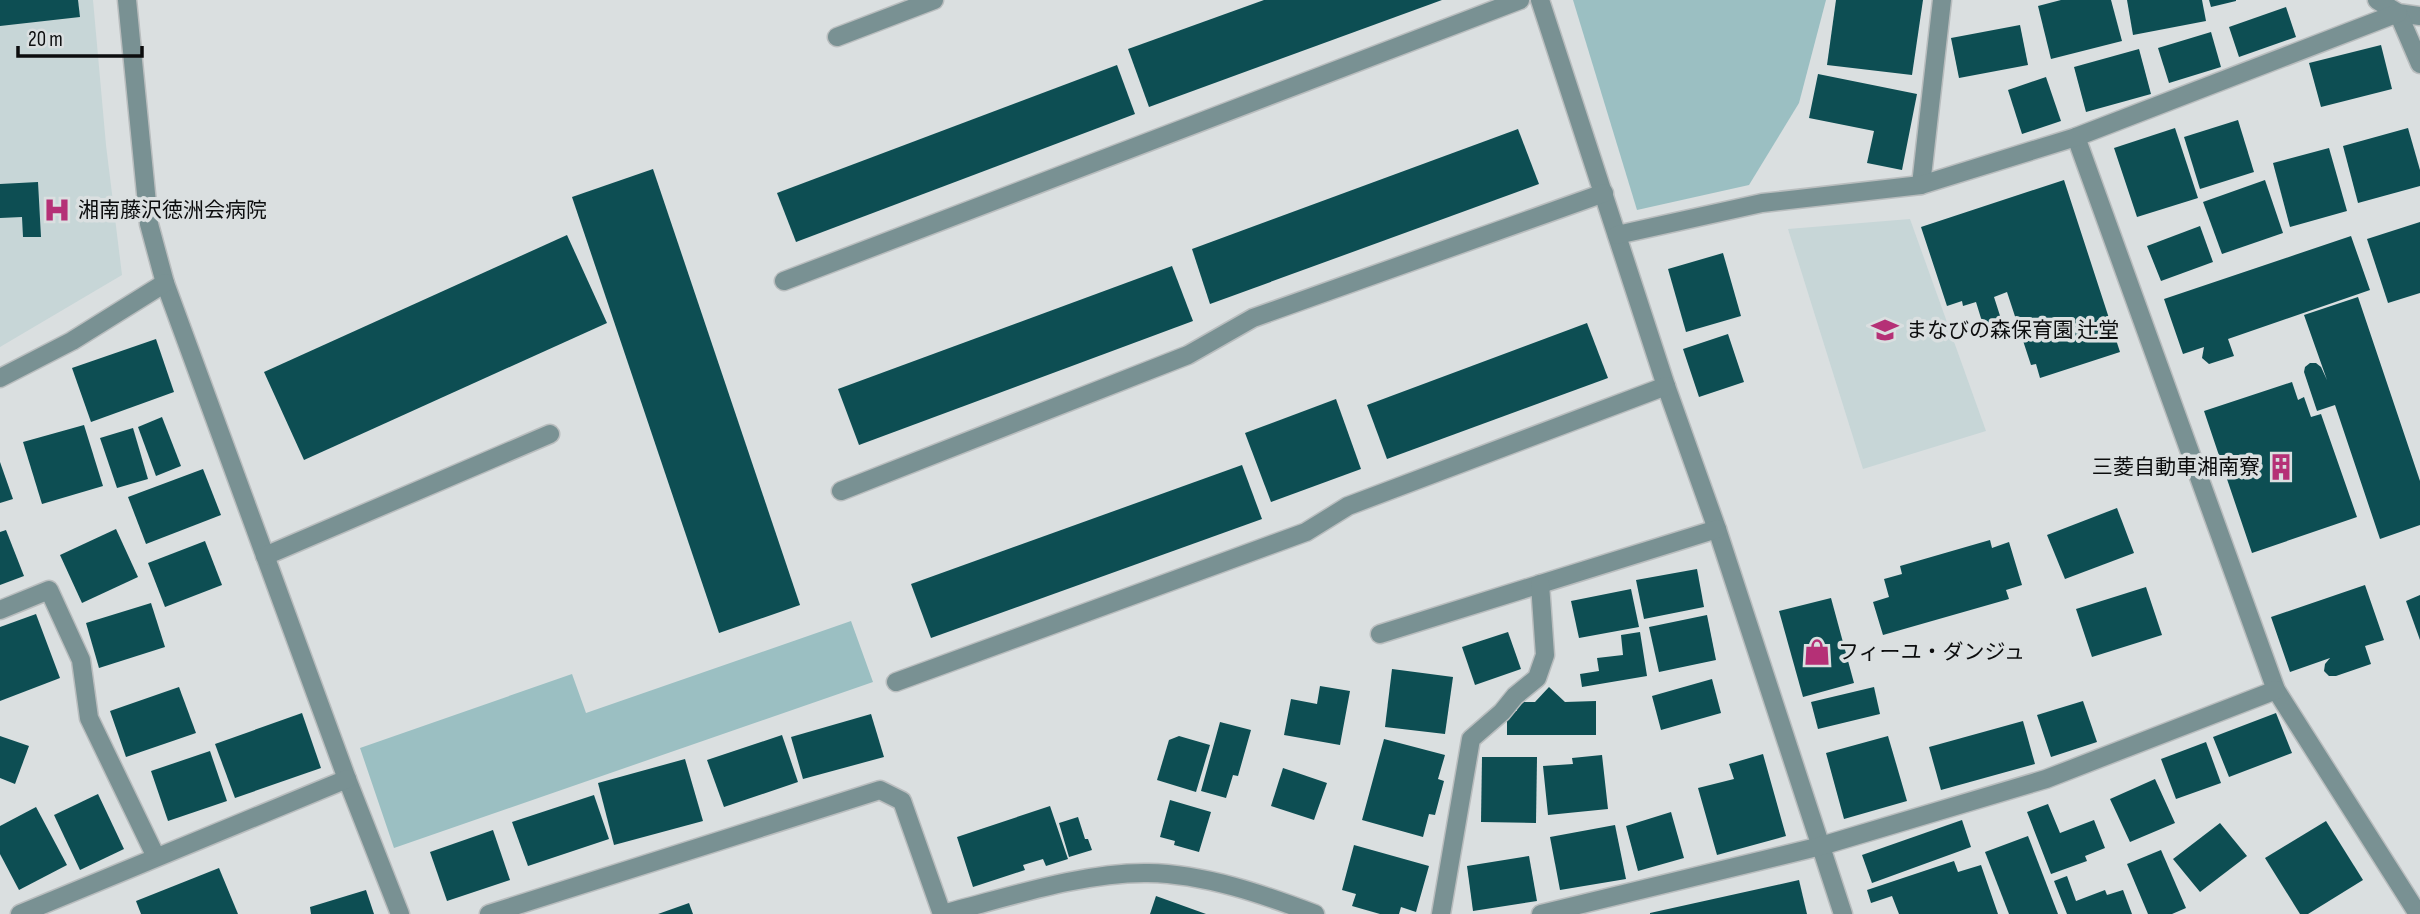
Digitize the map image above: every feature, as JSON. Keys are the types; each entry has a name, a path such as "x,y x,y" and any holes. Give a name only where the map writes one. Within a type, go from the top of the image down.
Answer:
{"street":[{"path":"127,0 149,224 165,283 347,779 400,914"},
{"path":"836,37 934,0"},
{"path":"784,281 1520,0"},
{"path":"1541,0 1666,386 1717,529 1843,914"},
{"path":"1922,185 1942,0"},
{"path":"2377,0 2398,13 2420,16"},
{"path":"1617,235 1762,203 1922,185 2076,137 2398,13"},
{"path":"2398,13 2420,64"},
{"path":"2076,137 2276,690 2417,914"},
{"path":"841,491 1188,355 1253,318 1604,193"},
{"path":"0,378 72,341 165,283"},
{"path":"896,682 1306,532 1348,506 1666,386"},
{"path":"265,556 550,434"},
{"path":"1380,634 1717,529"},
{"path":"1441,914 1471,739 1502,712 1515,695 1537,678 1545,655 1540,584"},
{"path":"0,610 49,590 81,660 89,718 156,857"},
{"path":"1541,914 1821,846 2046,779 2276,690"},
{"path":"24,913 347,779"},
{"path":"489,914 880,790 902,801 942,914 1079,879 1148,873 1212,881 1315,914"}],"shaded area":[{"name":"湘南藤沢徳洲会病院","path":"0,0 93,0 106,145 122,275 0,347"},
{"path":"1573,0 1826,0 1799,103 1749,185 1637,210"},
{"name":"まなびの森保育園 辻堂","path":"1910,219 1986,431 1863,469 1788,229"},
{"path":"851,621 873,682 394,848 360,748 572,674 586,713"}],"building":[{"path":"0,0 78,0 80,17 0,26"},
{"path":"1264,0 1442,0 1149,107 1128,49"},
{"path":"1836,0 1923,0 1912,75 1827,65"},
{"path":"2061,0 2111,0 2122,41 2051,59 2038,6"},
{"path":"2127,0 2202,0 2206,21 2133,35"},
{"path":"2209,0 2236,0 2236,1 2211,7"},
{"path":"2286,7 2296,37 2239,57 2229,27"},
{"path":"2020,25 2028,65 1959,78 1951,38"},
{"path":"2211,32 2221,67 2169,83 2158,48"},
{"path":"2381,45 2392,89 2321,107 2309,63"},
{"path":"2139,49 2151,94 2086,112 2074,67"},
{"path":"1117,65 1135,114 796,242 777,193"},
{"path":"1818,74 1917,94 1902,170 1867,163 1874,131 1809,118"},
{"path":"2046,77 2061,121 2022,134 2008,90"},
{"path":"2238,120 2254,172 2200,189 2184,137"},
{"path":"2175,128 2198,198 2137,217 2114,148"},
{"path":"2408,128 2420,170 2420,186 2358,203 2343,146"},
{"path":"1518,129 1539,184 1210,304 1192,249"},
{"path":"2329,148 2347,211 2290,227 2273,163"},
{"path":"653,169 800,605 719,633 572,197"},
{"path":"2064,180 2120,352 2040,378 2036,364 2031,365 2007,292 1994,297 2002,322 1984,328 1976,302 1963,306 1962,301 1947,306 1921,227"},
{"path":"2265,180 2283,233 2222,254 2203,202"},
{"path":"38,182 41,237 23,237 22,217 0,218 0,184"},
{"path":"2420,222 2420,293 2388,303 2367,239"},
{"path":"2200,226 2213,262 2161,281 2147,246"},
{"path":"567,235 607,323 304,460 264,372"},
{"path":"2351,236 2370,290 2228,339 2234,356 2209,364 2202,358 2204,347 2183,354 2164,299"},
{"path":"1723,253 1741,316 1686,332 1668,269"},
{"path":"1172,266 1193,321 859,445 838,389"},
{"path":"2358,297 2420,481 2420,525 2380,539 2335,405 2317,411 2304,372 2310,363 2316,363 2327,380 2304,315"},
{"path":"1587,323 1608,378 1387,459 1367,405"},
{"path":"1728,334 1744,382 1699,397 1683,349"},
{"path":"156,339 174,392 91,422 72,368"},
{"name":"三菱自動車湘南寮","path":"2292,382 2298,400 2304,397 2311,417 2321,414 2357,517 2252,553 2204,411"},
{"path":"1336,399 1361,469 1271,502 1245,433"},
{"path":"162,417 181,466 156,476 138,427"},
{"path":"84,425 103,486 42,504 23,442"},
{"path":"133,428 148,479 117,488 100,438"},
{"path":"0,462 13,499 0,503"},
{"path":"1242,465 1262,519 931,638 911,584"},
{"path":"203,469 221,515 146,544 128,497"},
{"path":"2117,508 2134,553 2065,579 2047,535"},
{"path":"116,529 138,577 82,603 60,555"},
{"path":"6,530 24,576 0,585 0,532"},
{"path":"1990,540 1992,548 2009,542 2022,585 2006,590 2009,599 1883,635 1873,602 1889,597 1884,579 1902,574 1900,566"},
{"path":"205,541 222,585 165,607 148,563"},
{"path":"1697,569 1704,607 1644,619 1636,580"},
{"path":"2365,585 2384,640 2365,646 2371,664 2329,676 2324,671 2330,658 2290,672 2271,617"},
{"path":"2146,587 2162,635 2092,657 2076,609"},
{"path":"1631,589 1639,627 1579,638 1571,601"},
{"path":"2420,595 2420,640 2406,601"},
{"path":"1831,598 1854,683 1803,697 1779,611"},
{"path":"151,603 165,647 99,668 86,623"},
{"path":"36,614 60,678 0,701 0,627"},
{"path":"1707,615 1716,660 1659,672 1649,627"},
{"path":"1508,632 1521,669 1475,685 1462,647"},
{"path":"1640,632 1647,676 1582,687 1580,674 1599,671 1597,658 1623,655 1621,635"},
{"path":"1392,669 1453,677 1445,734 1385,727"},
{"path":"1712,679 1721,713 1661,730 1652,696"},
{"path":"1320,686 1350,691 1340,745 1284,735 1291,699 1317,704"},
{"path":"179,687 196,733 126,757 110,711"},
{"path":"1549,687 1565,702 1596,701 1596,735 1507,735 1507,711 1517,711 1517,702 1535,702"},
{"path":"1874,687 1880,714 1818,729 1811,702"},
{"path":"2083,701 2097,742 2051,757 2037,715"},
{"path":"302,713 321,768 235,798 215,744"},
{"path":"2276,713 2292,753 2229,777 2213,737"},
{"path":"871,714 884,757 803,779 791,737"},
{"path":"2023,721 2035,764 1941,790 1929,747"},
{"path":"1220,722 1251,730 1238,776 1233,775 1226,798 1201,791"},
{"path":"782,735 798,782 724,807 707,760"},
{"path":"0,736 29,746 15,784 0,778"},
{"path":"1179,736 1210,745 1196,792 1157,780 1169,740"},
{"path":"1888,736 1907,801 1844,819 1826,753"},
{"path":"1384,739 1445,755 1438,779 1444,781 1435,815 1429,814 1423,837 1362,820"},
{"path":"2206,742 2221,783 2176,799 2161,759"},
{"path":"210,751 227,801 168,821 151,771"},
{"path":"1763,754 1786,836 1717,855 1698,788 1734,779 1729,764"},
{"path":"1602,755 1608,809 1548,815 1543,766 1573,764 1572,758"},
{"path":"1482,757 1537,757 1536,823 1481,822"},
{"path":"685,759 703,821 614,845 598,783"},
{"path":"1283,768 1327,783 1314,820 1271,806"},
{"path":"2155,779 2175,823 2130,842 2110,799"},
{"path":"98,794 124,849 80,870 54,815"},
{"path":"594,795 609,839 528,866 512,822"},
{"path":"1170,800 1211,812 1199,852 1174,845 1175,841 1160,837"},
{"path":"2048,804 2060,833 2094,820 2105,848 2085,856 2087,861 2051,874 2027,812"},
{"path":"1050,806 1068,859 1046,866 1043,859 1023,865 1025,870 973,887 957,837"},
{"path":"36,807 67,865 19,890 0,854 0,826"},
{"path":"1671,812 1684,858 1638,871 1626,826"},
{"path":"1078,817 1085,839 1088,839 1092,850 1069,857 1059,823"},
{"path":"1962,820 1971,847 1872,883 1862,855"},
{"path":"2326,821 2363,880 2308,914 2300,914 2265,858"},
{"path":"2220,823 2247,856 2200,892 2173,859"},
{"path":"1615,825 1626,879 1560,890 1550,837"},
{"path":"493,830 510,880 447,901 430,852"},
{"path":"2028,836 2058,914 2009,914 1985,852"},
{"path":"1354,845 1429,866 1416,912 1401,907 1399,914 1380,914 1352,906 1356,894 1342,890"},
{"path":"2161,850 2186,908 2172,914 2148,914 2127,864"},
{"path":"1529,856 1537,901 1473,911 1467,866"},
{"path":"1954,861 1958,872 1981,865 1998,914 1899,914 1892,896 1871,903 1867,890"},
{"path":"219,868 238,914 141,914 136,901"},
{"path":"2067,876 2076,901 2105,890 2107,895 2123,890 2132,914 2067,914 2054,881"},
{"path":"1799,880 1807,914 1650,914 1650,913"},
{"path":"366,890 374,914 311,914 310,907"},
{"path":"1156,896 1206,914 1150,914"},
{"path":"689,903 693,914 658,914"}],"place":[{"name":"湘南藤沢徳洲会病院","path":"57,210"},
{"name":"まなびの森保育園 辻堂","path":"1885,330"},
{"name":"三菱自動車湘南寮","path":"2281,467"},
{"name":"フィーユ・ダンジュ","path":"1817,652"}]}
